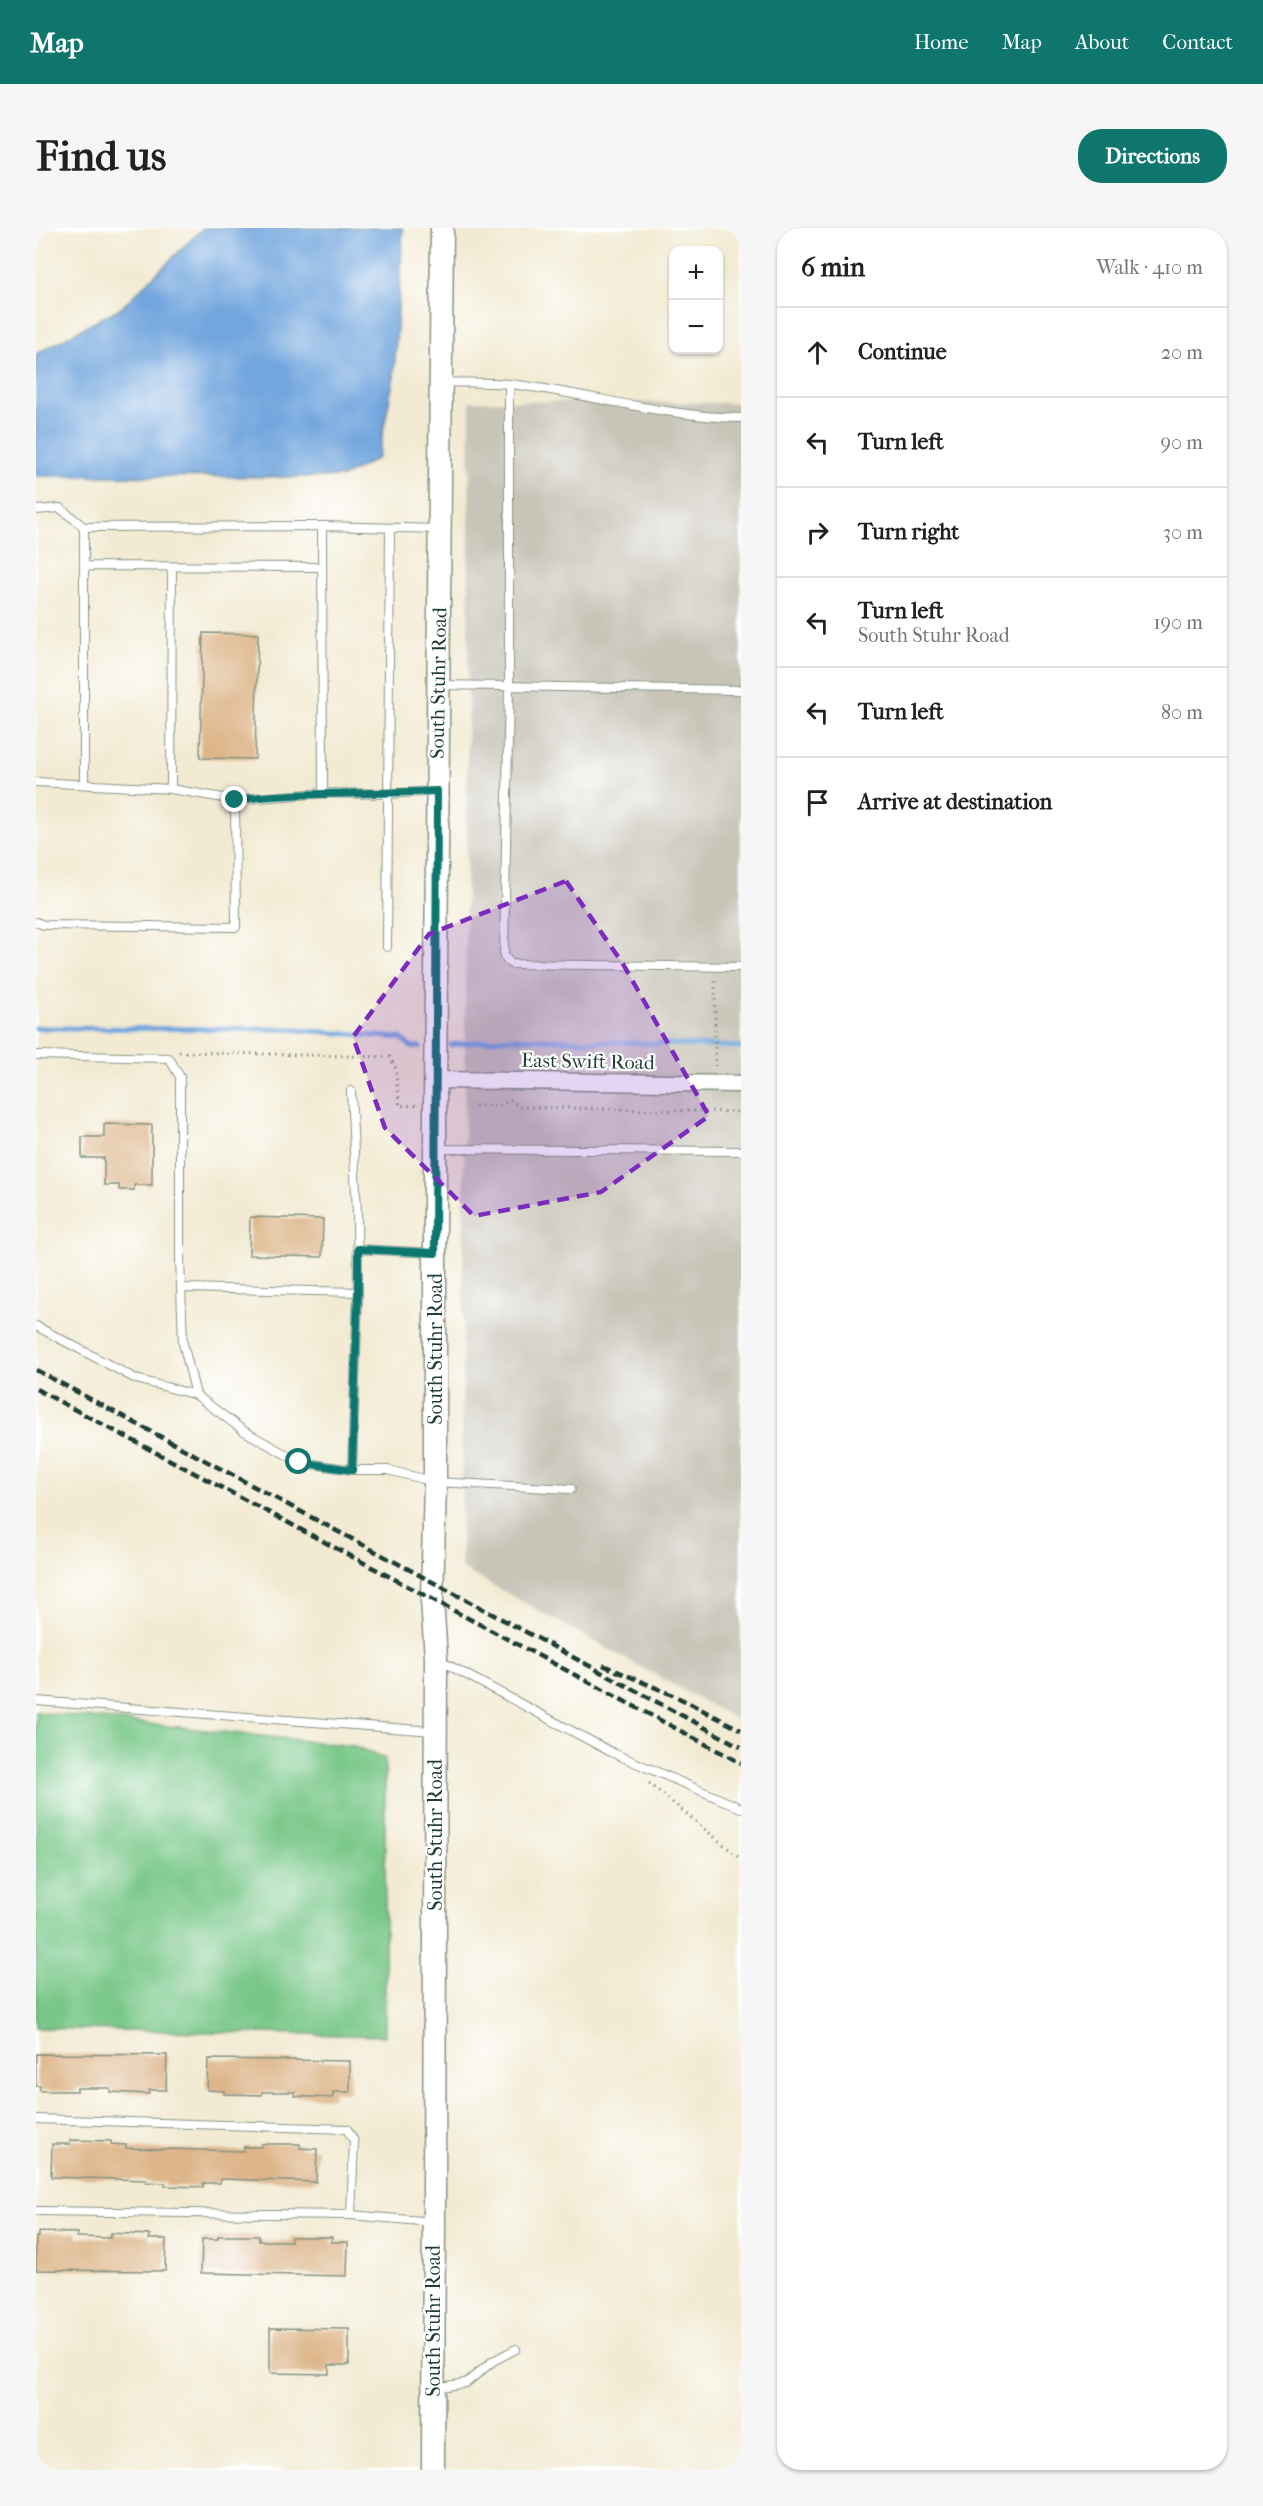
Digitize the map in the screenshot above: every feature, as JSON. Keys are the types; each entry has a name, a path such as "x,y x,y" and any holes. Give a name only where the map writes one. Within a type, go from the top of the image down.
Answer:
{"main road":[{"name":"South Stuhr Road","path":"433,2470 436,1658 432,1600 435,1482 434,1149 442,228"}],"street":[{"name":"East Swift Road","path":"435,1080 741,1084"}],"lane":[{"path":"441,382 509,384 666,412 741,418"},
{"path":"509,384 509,686 504,956 511,964 741,967"},
{"path":"36,510 60,508 84,527 322,526 440,529"},
{"path":"322,526 323,793"},
{"path":"84,527 84,783"},
{"path":"387,947 390,528"},
{"path":"84,566 321,567"},
{"path":"171,789 172,567"},
{"path":"438,685 741,690"},
{"path":"36,782 171,789 235,800 323,793 387,794 437,791"},
{"path":"36,922 236,927 235,800"},
{"path":"36,1055 169,1059 180,1077 183,1343 196,1395"},
{"path":"351,1091 358,1249 352,1470"},
{"path":"434,1149 741,1151"},
{"path":"358,1249 435,1253"},
{"path":"181,1288 358,1292"},
{"path":"36,1326 136,1379 196,1395 244,1431 299,1462 352,1470 388,1470 435,1482 571,1489"},
{"path":"436,1658 613,1753 741,1808"},
{"path":"36,1701 435,1731"},
{"path":"36,2120 347,2129 354,2141 351,2215"},
{"path":"36,2211 351,2215 434,2222"},
{"path":"433,2388 466,2383 493,2361 516,2349"}],"path":[{"path":"715,981 715,1066"},
{"path":"177,1052 390,1057 395,1067 400,1106 421,1105"},
{"path":"475,1106 501,1105 511,1100 519,1107 741,1112"},
{"path":"640,1776 741,1859"}],"highlighted area":[{"path":"566,881 623,964 709,1116 601,1192 474,1216 385,1128 353,1037 429,934"}],"shaded area":[{"path":"470,401 741,403 741,1722 461,1568"}],"green space":[{"path":"36,1712 354,1746 385,1759 385,2036 36,2028"}],"water":[{"path":"203,228 403,228 394,376 378,458 343,477 36,476 36,354 122,307"}],"building":[{"path":"203,633 258,634 255,759 200,758"},
{"path":"104,1124 152,1125 152,1185 134,1185 134,1190 119,1190 119,1185 104,1185 104,1158 82,1158 82,1137 104,1137"},
{"path":"250,1217 323,1219 322,1257 249,1255"},
{"path":"36,2054 167,2055 166,2090 149,2090 149,2094 110,2092 110,2088 40,2091 40,2086 36,2086"},
{"path":"208,2059 350,2061 350,2092 333,2092 333,2098 294,2096 295,2092 262,2092 262,2095 224,2094 224,2091 207,2090"},
{"path":"70,2140 111,2141 111,2144 126,2145 126,2148 244,2151 244,2147 261,2147 261,2144 300,2144 300,2148 317,2149 316,2182 220,2179 220,2183 203,2183 203,2187 165,2186 165,2183 146,2182 146,2180 51,2177 52,2144 70,2144"},
{"path":"38,2232 78,2233 77,2237 110,2238 110,2233 150,2235 149,2239 166,2239 165,2271 36,2270"},
{"path":"218,2236 259,2236 259,2241 291,2241 291,2237 332,2237 331,2242 348,2242 347,2276 201,2273 202,2239 218,2239"},
{"path":"270,2328 349,2329 349,2365 329,2365 329,2374 270,2373"}],"waterway":[{"path":"36,1028 287,1029 401,1038 411,1047 420,1047"},
{"path":"450,1045 511,1038 741,1047"}],"railway":[{"path":"36,1370 741,1747"},
{"path":"36,1389 741,1763"},
{"path":"603,1665 677,1697 741,1730"}],"route":[{"path":"235,800 268,795 387,794 437,791 435,1253 358,1249 352,1470 299,1462"}]}
